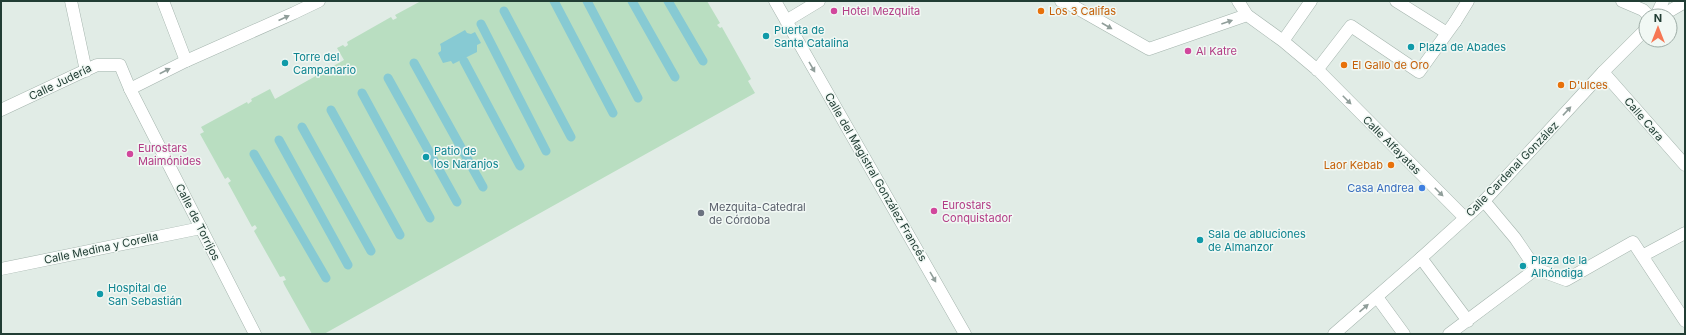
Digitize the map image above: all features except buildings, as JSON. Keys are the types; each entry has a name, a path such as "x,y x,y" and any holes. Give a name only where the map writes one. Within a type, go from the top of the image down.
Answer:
{"street":[{"path":"71,1 86,71"},
{"path":"163,1 186,61"},
{"path":"130,89 186,61 319,1"},
{"name":"Calle del Magistral González Francés","path":"775,1 965,334"},
{"path":"786,21 819,1"},
{"path":"1061,1 1068,3 1149,49 1247,15"},
{"path":"1238,1 1247,15 1283,41 1319,71 1351,26 1419,72 1455,22 1468,1"},
{"path":"1283,41 1311,1"},
{"path":"1396,1 1447,33"},
{"path":"1622,1 1638,8"},
{"path":"1675,8 1685,2"},
{"name":"Calle Cardenal González","path":"1334,334 1377,298 1484,201 1603,72 1638,37"},
{"name":"Calle Judería","path":"1,110 97,65 120,65 130,89"},
{"name":"Calle Alfayatas","path":"1319,71 1465,218"},
{"name":"Calle Cara","path":"1603,72 1685,165"},
{"name":"Calle de Torrijos","path":"130,89 255,334"},
{"path":"1484,201 1515,238 1536,269 1566,280 1633,242 1685,321"},
{"name":"Calle Medina y Corella","path":"1,269 201,228"},
{"path":"1642,256 1685,233"},
{"path":"1421,258 1468,321"},
{"path":"1449,334 1536,269"},
{"path":"1377,298 1404,334"}],"green space":[{"name":"Patio de los Naranjos","path":"421,1 707,1 720,23 717,25 720,28 722,27 751,79 748,81 755,93 324,334 312,334 284,284 283,281 286,280 284,276 280,277 254,231 257,228 255,225 252,227 228,183 231,181 228,177 225,179 200,134 204,132 201,127 247,102 248,104 252,101 251,99 270,89 275,99 344,60 337,48 343,45 345,47 348,45 347,42 391,17 393,20 397,18 395,15"}],"water":[{"path":"465,30 467,33 471,34 475,32 481,43 477,45 477,52 453,64 451,61 443,63 438,53 441,51 440,44"}],"waterway":[{"path":"554,1 613,113"},
{"path":"587,1 638,98"},
{"path":"632,1 675,77"},
{"path":"668,1 703,61"},
{"path":"504,11 571,137"},
{"path":"481,24 546,151"},
{"path":"464,61 520,166"},
{"path":"414,63 483,187"},
{"path":"388,78 457,202"},
{"path":"362,93 430,218"},
{"path":"331,110 400,235"},
{"path":"302,127 371,251"},
{"path":"279,140 348,265"},
{"path":"254,154 326,278"}],"place":[{"name":"Hotel Mezquita","path":"834,11"},
{"name":"Los 3 Califas","path":"1041,11"},
{"name":"Puerta de Santa Catalina","path":"766,36"},
{"name":"Plaza de Abades","path":"1411,47"},
{"name":"Al Katre","path":"1188,51"},
{"name":"Torre del Campanario","path":"285,63"},
{"name":"El Gallo de Oro","path":"1344,65"},
{"name":"D'ulces","path":"1561,85"},
{"name":"Eurostars Maimónides","path":"130,154"},
{"name":"Patio de los Naranjos","path":"426,157"},
{"name":"Laor Kebab","path":"1391,165"},
{"name":"Casa Andrea","path":"1422,188"},
{"name":"Eurostars Conquistador","path":"934,211"},
{"name":"Mezquita-Catedral de Córdoba","path":"701,213"},
{"name":"Sala de abluciones de Almanzor","path":"1200,240"},
{"name":"Plaza de la Alhóndiga","path":"1523,266"},
{"name":"Hospital de San Sebastián","path":"100,294"}]}
